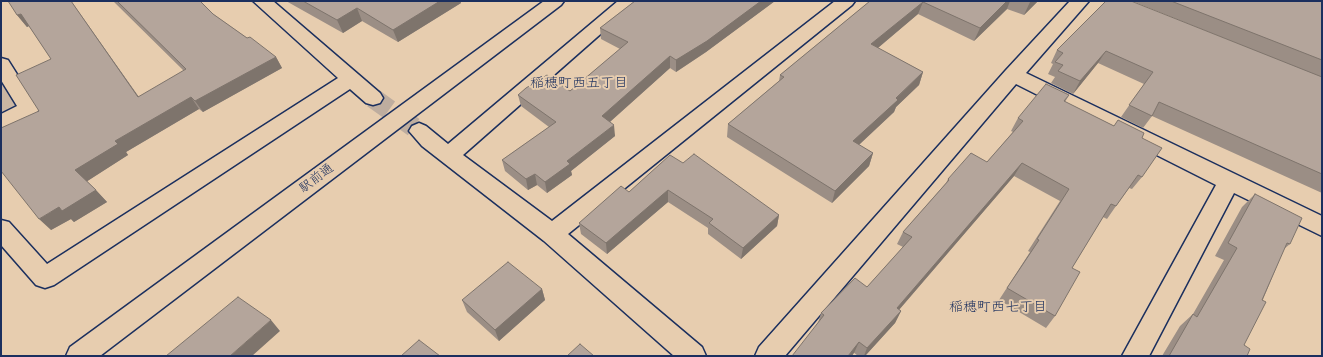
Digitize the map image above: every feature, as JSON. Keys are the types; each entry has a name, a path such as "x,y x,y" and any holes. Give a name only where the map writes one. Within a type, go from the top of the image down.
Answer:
{"street":[{"path":"262,1 373,98"},
{"name":"駅前通","path":"79,356 555,1"},
{"path":"448,156 629,1"},
{"path":"552,234 846,1"},
{"path":"768,356 1013,75 1080,1"},
{"path":"1,64 29,109 1,123"},
{"path":"1013,75 1322,227"},
{"path":"1,229 45,278 351,79"},
{"path":"420,131 429,141 448,156 552,234 693,356"},
{"path":"1135,356 1229,181"}],"shaded area":[{"path":"1,64 29,109 1,123"}],"building":[{"path":"8,1 71,1 138,97 186,69 117,1 200,1 213,14 247,38 250,37 276,57 195,101 191,97 115,141 118,144 75,170 96,190 62,211 59,207 39,219 1,171 1,128 39,111 16,75 51,59 21,14 17,15"},
{"path":"303,1 440,1 393,30 357,8 337,20"},
{"path":"635,1 761,1 707,41 676,60 670,56 602,116 614,125 567,161 570,164 545,182 535,174 526,179 502,160 556,122 518,95 526,88 547,75 570,91 628,42 600,28"},
{"path":"870,1 1007,1 980,28 923,2 871,44 923,72 896,98 898,100 853,141 873,153 835,191 728,124 784,77 780,75"},
{"path":"1106,1 1131,1 1322,77 1322,174 1159,102 1152,116 1129,105 1153,72 1106,51 1080,81 1058,71 1063,65 1055,62 1063,53 1057,50"},
{"path":"1171,1 1322,1 1322,60"},
{"path":"1046,84 1069,95 1064,101 1114,126 1118,120 1144,133 1142,138 1162,148 1142,177 1138,175 1116,206 1111,204 1072,268 1080,272 1055,316 1007,288 1039,240 1037,239 1069,189 1022,163 897,308 901,311 867,348 859,342 848,356 792,356 824,315 821,313 855,278 867,287 912,237 903,232 971,153 987,162 1023,121 1018,118"},
{"path":"694,154 779,215 743,248 709,223 713,219 668,190 606,243 579,223 621,186 629,192 670,155 683,163"},
{"path":"1255,194 1302,218 1290,244 1287,243 1262,300 1266,302 1244,345 1250,349 1247,356 1169,356 1193,314 1197,317 1237,248 1228,243"},
{"path":"508,262 542,289 495,330 462,300"},
{"path":"238,297 271,320 230,356 166,356"},
{"path":"419,340 440,356 401,356"},
{"path":"580,344 594,356 567,356"}],"tunnel":[{"path":"373,98 419,131"}],"district":[{"name":"稲穂町西五丁目","path":"579,84"},
{"name":"稲穂町西七丁目","path":"998,308"}]}
